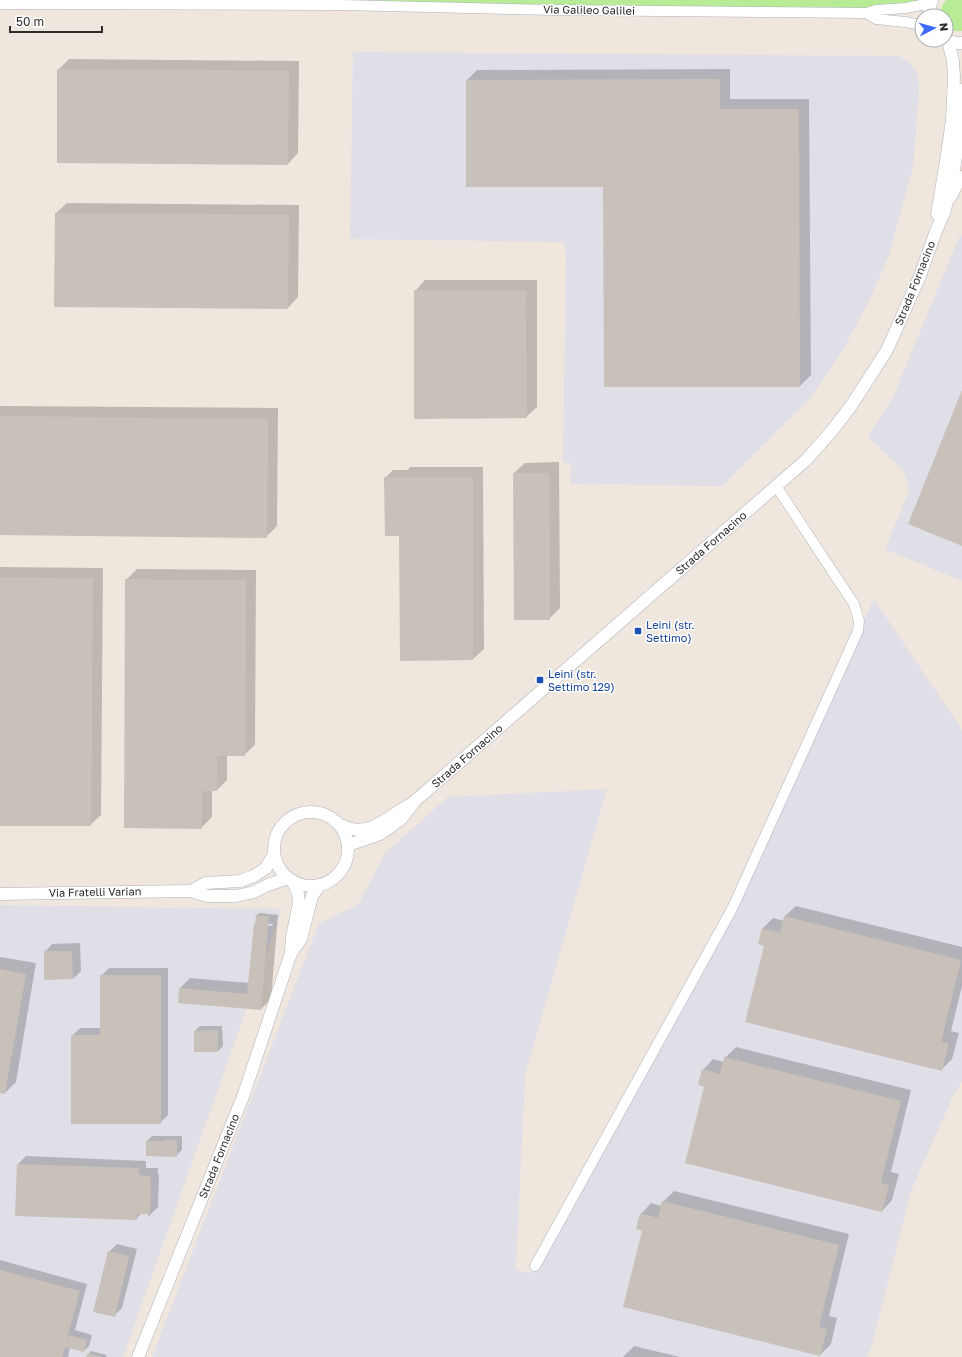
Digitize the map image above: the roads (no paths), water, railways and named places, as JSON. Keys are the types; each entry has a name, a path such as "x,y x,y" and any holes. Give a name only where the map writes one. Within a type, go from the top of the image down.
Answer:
{"street":[{"name":"Via Galileo Galilei","path":"0,4 341,5 555,10 866,13 876,10 913,7 931,1"},
{"name":"Via Galileo Galilei","path":"866,13 876,19 914,24"},
{"name":"Strada Fornacino","path":"936,231 937,213 952,120 954,84 952,61 949,48"},
{"name":"Strada Fornacino","path":"340,825 361,830 369,828 415,801 806,460 831,432 851,406 887,350 920,276 944,213 952,182 958,144 962,90"},
{"name":"Strada Fornacino","path":"946,205 962,176"},
{"path":"536,1266 732,909 858,631 859,621 854,604 776,486"},
{"name":"Strada Fornacino","path":"348,845 380,834 401,819 415,801"},
{"path":"312,811 323,813 333,818 340,825 345,834 348,845 344,866 330,881 320,885 311,886 301,884 290,879 282,871 274,854 275,841 279,829 288,820 299,813 312,811"},
{"name":"Via Fratelli Varian","path":"190,891 206,883 240,881 254,876 266,868 274,854"},
{"name":"Strada Fornacino","path":"138,1357 244,1094 291,952 292,937 299,903 298,894 290,879"},
{"name":"Via Fratelli Varian","path":"0,894 190,891 207,896 236,896 254,892 268,885 290,879"},
{"name":"Strada Fornacino","path":"291,952 301,939 312,896 320,885"}],"place":[{"name":"Leini (str. Settimo)","path":"638,631"},
{"name":"Leini (str. Settimo 129)","path":"540,680"}]}
